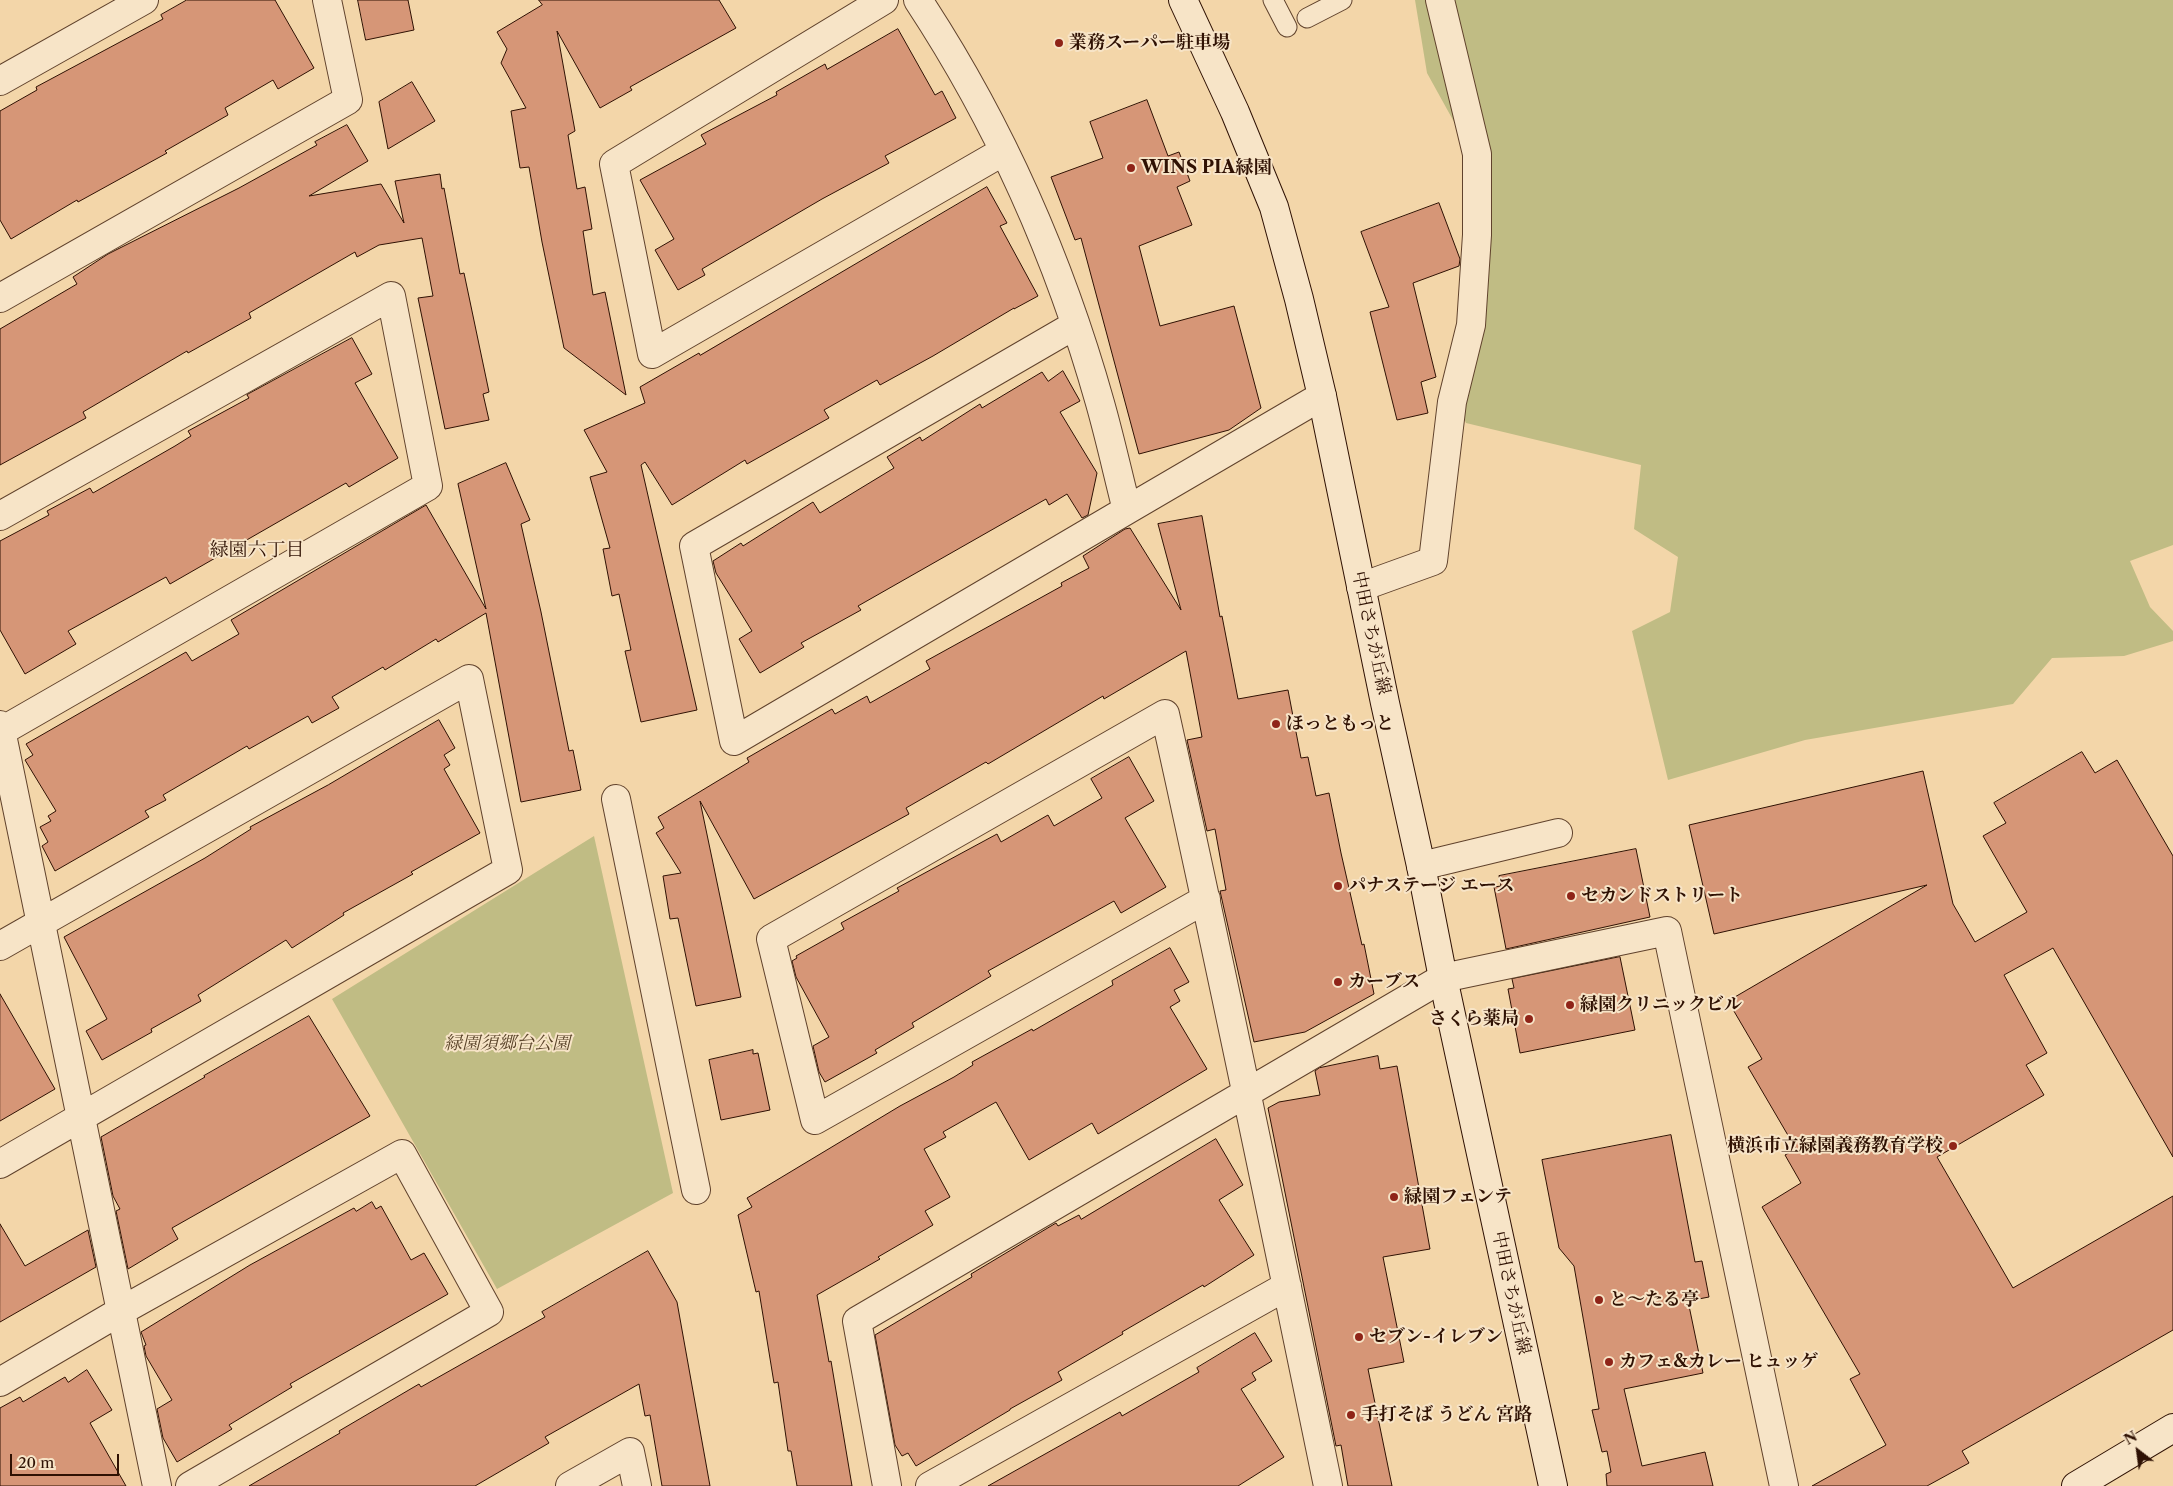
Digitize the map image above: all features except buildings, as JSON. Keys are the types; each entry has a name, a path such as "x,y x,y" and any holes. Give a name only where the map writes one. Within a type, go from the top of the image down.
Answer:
{"street":[{"path":"0,82 144,0"},
{"path":"0,298 348,100 327,0"},
{"path":"884,0 614,164 652,354 1004,151"},
{"path":"918,0 945,42 991,124 1033,212 1100,403 1127,510"},
{"name":"中田さちが丘線","path":"1183,0 1235,112 1274,208 1299,299 1322,396 1443,978 1553,1486"},
{"path":"1361,587 1433,562 1452,402 1471,326 1477,235 1477,154 1440,0"},
{"path":"0,516 391,296 428,486 0,729 82,1116 157,1486"},
{"path":"1074,325 694,546 734,741 1322,396"},
{"path":"0,946 469,679 508,870 0,1164"},
{"path":"1206,899 815,1120 772,939 1165,714 1206,899 1248,1092 1287,1286 1323,1484"},
{"path":"616,799 696,1190"},
{"path":"1421,866 1558,833"},
{"path":"887,1486 856,1321 1443,978 1668,931 1784,1486"},
{"path":"0,1382 121,1311 402,1154 489,1312 190,1486"},
{"path":"930,1486 1287,1286"},
{"path":"2076,1486 2173,1428"},
{"path":"570,1486 630,1452 637,1486"}],"lane":[{"path":"1273,0 1287,27"},
{"path":"1307,18 1342,0"}],"green space":[{"path":"1415,0 2173,0 2173,545 2130,561 2150,607 2173,631 2173,641 2124,656 2052,658 2013,704 1805,740 1668,780 1632,631 1670,612 1678,557 1634,529 1641,465 1466,423 1451,390 1468,315 1469,149 1427,73"},
{"name":"緑園須郷台公園","path":"594,836 673,1193 497,1289 332,999"}],"place":[{"name":"業務スーパー駐車場","path":"1059,43"},
{"name":"WINS PIA緑園","path":"1131,168"},
{"name":"ほっともっと","path":"1276,724"},
{"name":"パナステージ エース","path":"1338,886"},
{"name":"セカンドストリート","path":"1571,896"},
{"name":"カーブス","path":"1338,982"},
{"name":"緑園クリニックビル","path":"1570,1005"},
{"name":"さくら薬局","path":"1529,1019"},
{"name":"横浜市立緑園義務教育学校","path":"1953,1146"},
{"name":"緑園フェンテ","path":"1394,1197"},
{"name":"と～たる亭","path":"1599,1300"},
{"name":"セブン-イレブン","path":"1359,1337"},
{"name":"カフェ&カレー ヒュッゲ","path":"1609,1362"},
{"name":"手打そば うどん 宮路","path":"1351,1415"}],"district":[{"name":"緑園六丁目","path":"257,551"}]}
